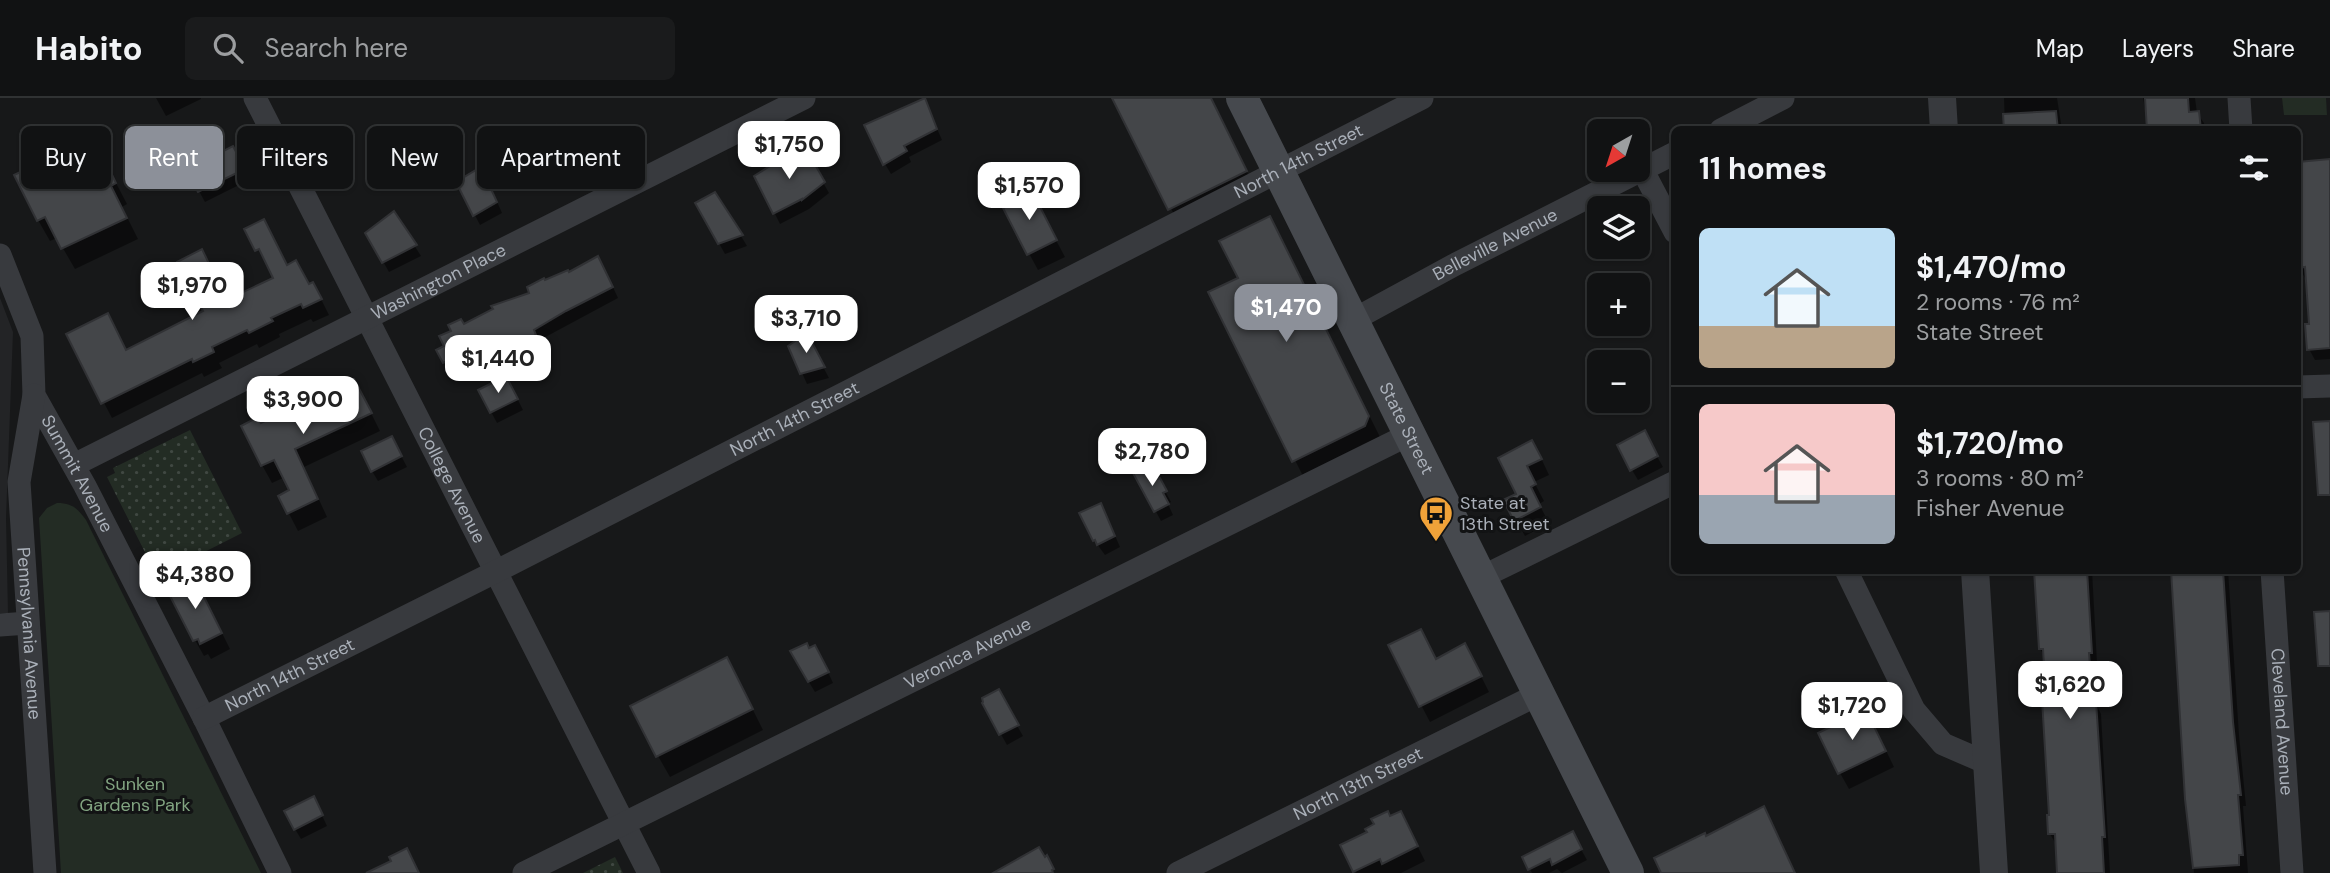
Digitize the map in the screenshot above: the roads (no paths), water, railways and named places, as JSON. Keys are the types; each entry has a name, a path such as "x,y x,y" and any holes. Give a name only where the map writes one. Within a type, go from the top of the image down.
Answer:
{"main road":[{"name":"State Street","path":"1242,98 1628,873"}],"street":[{"name":"College Avenue","path":"255,98 649,873"},
{"name":"Washington Place","path":"74,465 804,98"},
{"name":"North 14th Street","path":"204,718 1422,98"},
{"path":"1729,126 1783,98"},
{"path":"1942,98 1944,126"},
{"path":"2239,98 2242,126"},
{"name":"Belleville Avenue","path":"1650,165 1671,155"},
{"name":"Belleville Avenue","path":"1353,320 1617,182"},
{"path":"1649,182 1671,224"},
{"name":"Summit Avenue","path":"0,255 32,336 34,395 74,465 280,873"},
{"path":"2301,387 2330,386"},
{"name":"Pennsylvania Avenue","path":"34,395 19,482 45,873"},
{"name":"Veronica Avenue","path":"524,873 1410,434"},
{"path":"1482,577 1671,484"},
{"path":"1848,574 1914,710 1943,744 1987,762"},
{"path":"1975,574 1994,873"},
{"name":"Cleveland Avenue","path":"2272,574 2292,873"},
{"path":"0,625 28,623"},
{"name":"North 13th Street","path":"1178,873 1539,694"}],"place":[{"name":"State at 13th Street","path":"1436,543"}],"park label":[{"name":"Sunken Gardens Park","path":"135,794"}]}
